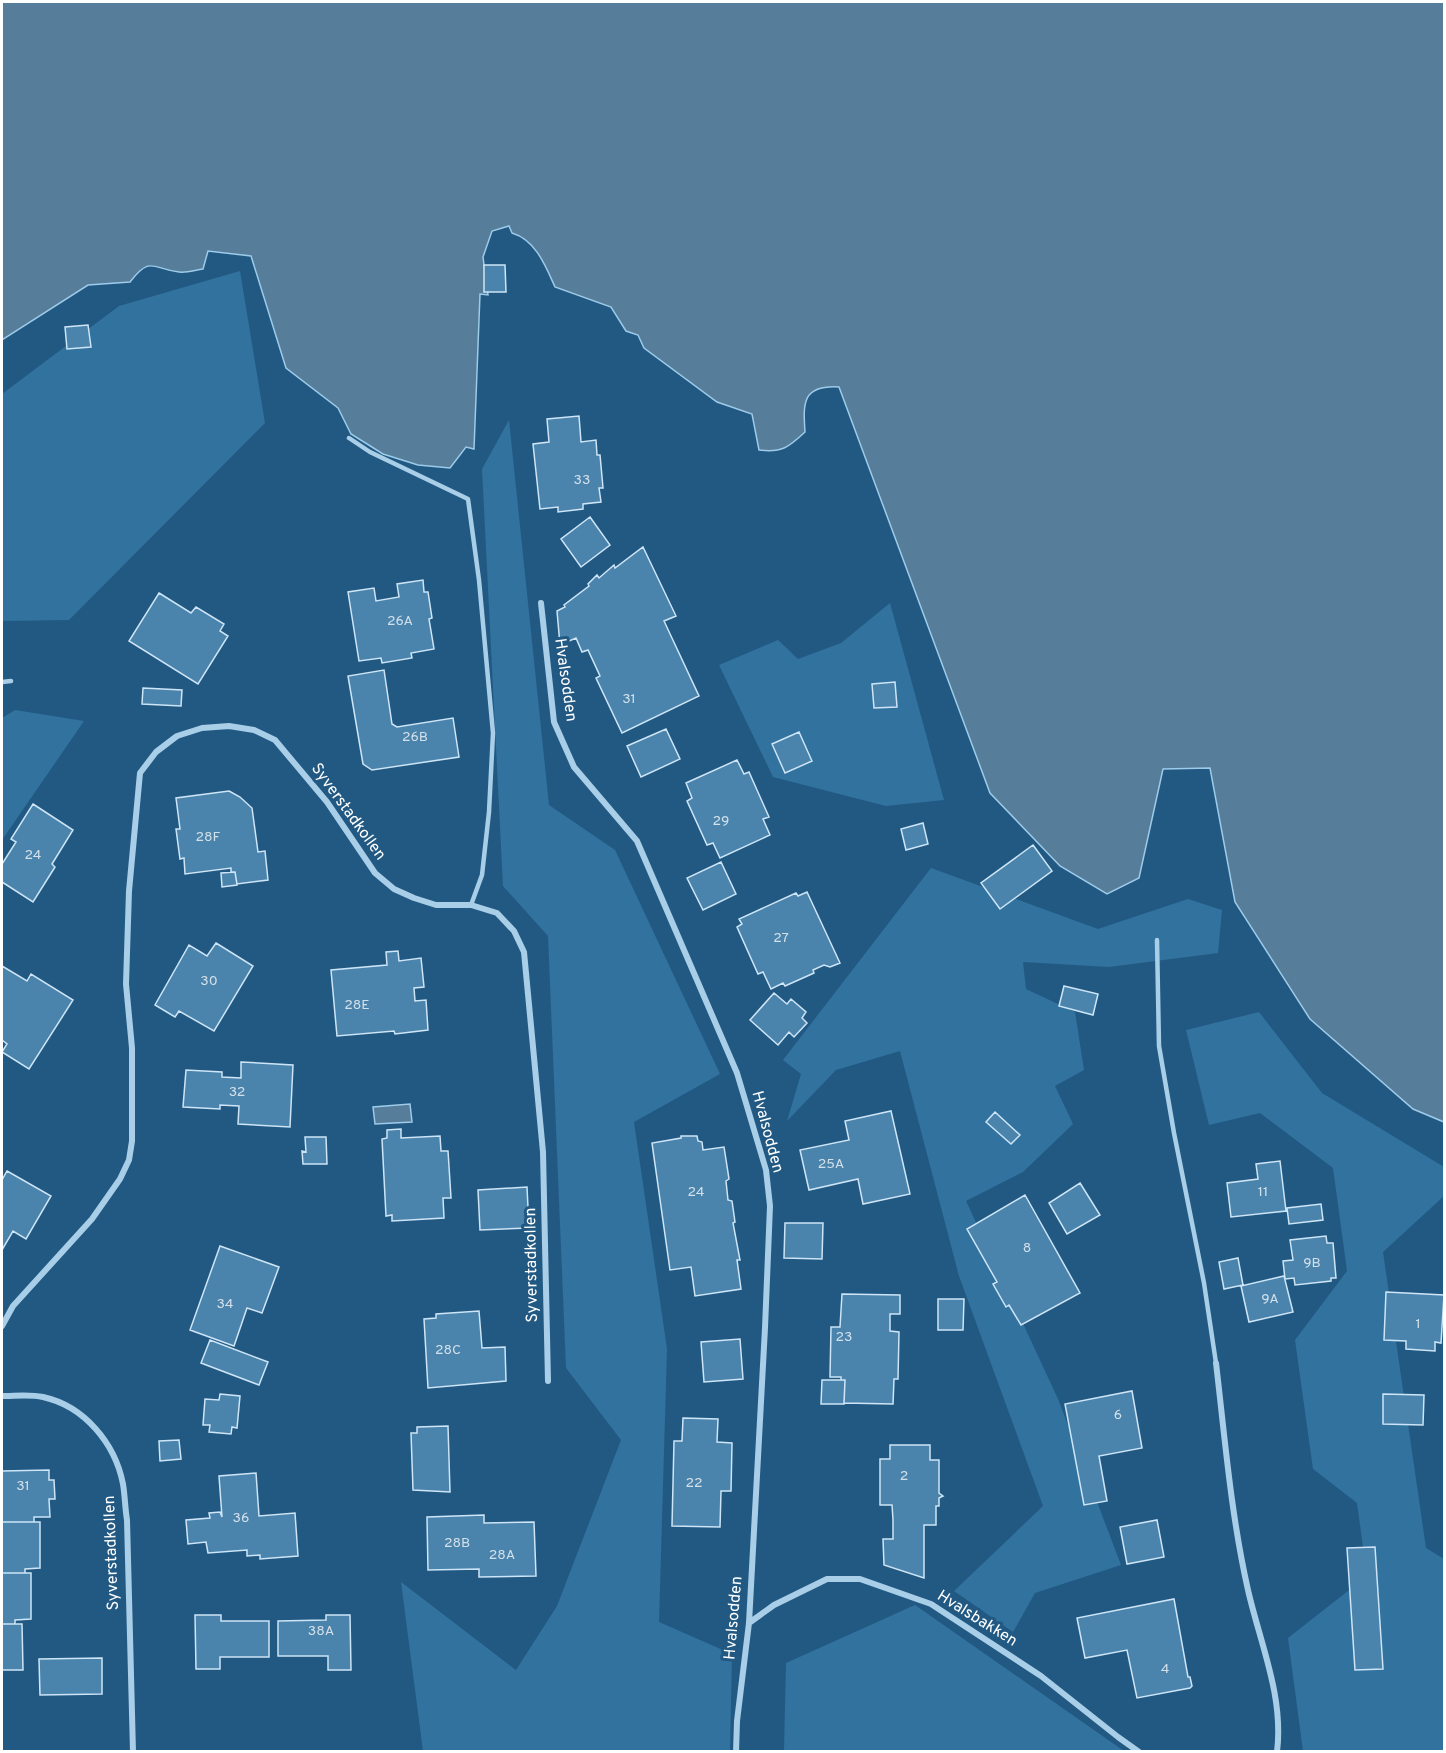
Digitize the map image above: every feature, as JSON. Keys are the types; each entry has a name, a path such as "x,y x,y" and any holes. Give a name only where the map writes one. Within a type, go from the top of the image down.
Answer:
{"street":[{"name":"Hvalsodden","path":"541,603 554,722 574,767 637,841 737,1073 766,1170 770,1206 749,1623 737,1720 736,1752"},
{"name":"Syverstadkollen","path":"2,1326 13,1306 92,1219 120,1179 129,1160 132,1141 132,1048 126,984 129,891 140,773 156,752 177,736 202,728 229,726 254,730 275,740 327,802 375,873 388,883 414,898 436,905 471,904 497,913 514,931 524,951 543,1152 549,1381"},
{"path":"1216,1363 1233,1514 1248,1590 1273,1682 1279,1737 1277,1752"},
{"name":"Syverstadkollen","path":"2,1396 41,1396 74,1409 105,1441 114,1455 123,1483 127,1520 133,1752"},
{"name":"Hvalsbakken","path":"749,1623 774,1605 827,1579 860,1579 931,1604 1041,1676 1139,1752"}],"lane":[{"path":"349,438 370,452 468,499 479,580 493,733 489,812 482,875 471,904"},
{"path":"2,682 10,681"},
{"path":"1156,940 1159,1046 1204,1283 1216,1363"}],"shaded area":[{"path":"2,2 1444,2 1444,1122 1413,1109 1310,1019 1235,902 1210,768 1163,769 1139,878 1107,894 1060,866 990,793 839,387 827,387 811,393 805,404 805,432 794,442 779,450 759,450 752,414 717,402 644,348 638,335 626,331 611,307 555,287 534,248 512,233 509,226 492,231 483,257 488,295 480,294 474,449 466,447 450,468 418,465 383,454 351,434 338,408 286,368 251,256 208,251 203,269 182,272 148,266 130,282 88,285 2,340"},
{"path":"240,271 265,423 69,620 2,621 2,394 119,306"},
{"path":"509,420 549,805 615,850 720,1074 634,1122 667,1349 659,1622 732,1654 730,1751 423,1751 401,1582 516,1670 557,1606 621,1440 566,1368 548,936 503,886 482,469"},
{"path":"890,603 944,800 886,806 773,777 719,665 778,640 798,659 841,643"},
{"path":"15,710 84,721 2,840 2,718"},
{"path":"931,868 1098,929 1188,899 1222,910 1218,953 1109,967 1023,962 1026,989 1075,1012 1084,1070 1055,1086 1073,1124 1023,1172 966,1201 1058,1399 1121,1565 1035,1593 1013,1632 954,1591 1043,1506 959,1276 900,1051 836,1070 787,1121 801,1074 783,1060"},
{"path":"1259,1012 1322,1093 1444,1167 1444,1196 1383,1252 1426,1548 1444,1559 1444,1751 1303,1751 1288,1638 1367,1576 1357,1503 1313,1469 1295,1340 1347,1271 1333,1168 1260,1113 1209,1125 1186,1030"},
{"path":"410,1104 412,1122 375,1124 373,1107"},
{"path":"915,1605 1124,1751 784,1751 786,1663"}],"building":[{"path":"484,265 505,265 506,292 484,292"},
{"path":"88,325 91,347 67,349 65,327"},
{"path":"579,416 581,442 596,440 597,455 600,455 603,488 599,488 601,502 583,504 583,509 558,512 558,507 540,509 533,444 549,442 547,419"},
{"path":"590,517 610,545 581,567 561,539"},
{"path":"643,547 676,616 664,621 699,696 622,733 596,678 600,676 588,650 582,652 576,638 560,645 557,611 589,586 588,584 597,575 599,578 614,565 615,568"},
{"path":"423,580 424,592 428,592 432,618 429,619 434,649 411,653 412,658 382,663 381,658 359,661 348,592 374,588 376,601 399,597 397,584"},
{"path":"159,593 191,613 196,607 224,624 220,631 228,636 198,684 129,641"},
{"path":"384,670 392,724 397,727 453,718 459,757 372,770 363,764 348,676"},
{"path":"895,682 897,707 874,708 872,684"},
{"path":"143,688 182,690 181,706 142,704"},
{"path":"666,729 680,759 641,777 627,746"},
{"path":"799,732 812,761 785,773 772,744"},
{"path":"737,760 744,774 749,772 769,817 763,819 770,835 720,858 713,843 707,845 687,801 692,798 686,783"},
{"path":"229,791 252,808 258,852 265,851 268,880 237,884 235,872 231,872 231,868 185,874 184,858 180,859 176,829 180,829 176,798"},
{"path":"33,804 73,830 52,864 55,867 33,902 2,882 2,864 16,842 11,839"},
{"path":"923,823 928,844 906,850 901,829"},
{"path":"1033,845 1052,871 1000,909 981,883"},
{"path":"721,862 736,894 703,910 687,878"},
{"path":"235,872 237,885 222,887 221,873"},
{"path":"807,892 840,963 830,967 824,965 813,970 814,973 785,986 783,983 771,989 763,972 758,974 737,927 742,924 739,919 796,893 798,896"},
{"path":"216,943 253,966 214,1031 179,1011 175,1017 155,1005 189,945 207,956"},
{"path":"398,951 399,961 421,958 424,987 414,988 415,1001 426,1000 428,1030 395,1034 394,1031 337,1036 331,970 387,965 386,952"},
{"path":"2,966 27,981 31,974 73,1000 29,1069 2,1052 7,1044 2,1040"},
{"path":"1064,986 1098,994 1093,1015 1059,1006"},
{"path":"774,993 787,1004 791,999 806,1012 802,1018 807,1023 794,1037 789,1032 778,1045 750,1020"},
{"path":"241,1062 293,1065 290,1127 238,1124 239,1106 220,1105 220,1109 183,1107 186,1070 222,1072 222,1077 241,1078"},
{"path":"891,1111 910,1194 863,1204 858,1179 809,1190 800,1150 849,1140 845,1121"},
{"path":"995,1112 1020,1135 1011,1144 986,1122"},
{"path":"401,1129 401,1138 440,1136 441,1151 448,1151 451,1198 443,1198 444,1218 392,1221 392,1215 386,1216 382,1139 387,1138 387,1130"},
{"path":"681,1136 697,1136 698,1141 702,1142 703,1150 724,1147 729,1179 726,1181 728,1200 732,1201 735,1222 733,1223 740,1260 737,1260 741,1289 695,1296 691,1267 670,1270 652,1143 681,1138"},
{"path":"305,1137 326,1137 327,1164 303,1164 302,1151 306,1152"},
{"path":"1280,1161 1286,1211 1231,1217 1227,1183 1258,1179 1256,1164"},
{"path":"7,1171 51,1196 26,1239 13,1231 2,1250 2,1180"},
{"path":"1080,1183 1100,1215 1067,1234 1049,1203"},
{"path":"527,1187 529,1228 480,1230 478,1190"},
{"path":"1025,1195 1080,1293 1021,1325 1009,1305 1006,1307 993,1284 997,1282 967,1229"},
{"path":"1321,1204 1323,1220 1289,1224 1287,1208"},
{"path":"785,1223 823,1223 822,1259 784,1258"},
{"path":"1326,1236 1327,1243 1333,1243 1336,1278 1331,1278 1331,1281 1295,1285 1294,1278 1285,1279 1283,1261 1293,1260 1290,1240"},
{"path":"220,1246 279,1267 262,1313 247,1308 234,1346 190,1330"},
{"path":"1238,1258 1243,1285 1224,1289 1219,1262"},
{"path":"1284,1276 1293,1312 1249,1322 1241,1286"},
{"path":"1386,1292 1444,1295 1441,1343 1435,1342 1435,1351 1406,1349 1406,1341 1384,1340"},
{"path":"842,1294 900,1295 900,1314 890,1314 890,1331 899,1332 898,1379 894,1379 893,1404 844,1403 845,1380 841,1380 841,1377 830,1377 831,1327 840,1327"},
{"path":"938,1299 964,1299 963,1330 938,1330"},
{"path":"479,1311 482,1348 505,1347 506,1381 428,1388 424,1319 436,1318 436,1314"},
{"path":"740,1339 743,1379 704,1382 701,1342"},
{"path":"210,1340 268,1362 259,1385 201,1363"},
{"path":"822,1380 845,1380 844,1404 821,1404"},
{"path":"1132,1391 1142,1448 1099,1456 1107,1501 1084,1505 1065,1404"},
{"path":"220,1394 240,1396 237,1428 232,1427 231,1434 209,1432 210,1425 203,1425 205,1399 219,1400"},
{"path":"1383,1394 1424,1395 1423,1425 1383,1424"},
{"path":"683,1418 718,1419 717,1442 732,1443 731,1491 721,1491 720,1527 672,1526 674,1441 682,1441"},
{"path":"448,1426 450,1492 413,1490 411,1433 417,1433 417,1427"},
{"path":"179,1440 181,1459 160,1461 159,1441"},
{"path":"890,1445 930,1445 930,1460 939,1460 939,1493 943,1496 939,1498 939,1506 936,1506 936,1525 924,1525 924,1578 884,1565 883,1539 893,1539 893,1520 892,1505 880,1505 880,1459 890,1459"},
{"path":"49,1470 49,1480 54,1480 55,1499 49,1499 50,1517 34,1517 34,1522 2,1522 2,1471"},
{"path":"256,1473 259,1516 295,1513 298,1556 260,1559 260,1555 247,1556 247,1550 208,1553 206,1542 188,1544 186,1520 210,1518 209,1513 220,1512 222,1517 219,1476"},
{"path":"484,1515 484,1523 534,1522 536,1576 479,1577 479,1569 428,1570 427,1517"},
{"path":"1157,1520 1164,1557 1127,1564 1120,1527"},
{"path":"2,1522 40,1522 40,1568 25,1569 25,1573 2,1573"},
{"path":"1375,1547 1383,1669 1355,1670 1347,1548"},
{"path":"2,1573 31,1573 31,1619 15,1620 15,1624 2,1624"},
{"path":"1174,1599 1188,1677 1190,1677 1192,1686 1190,1688 1137,1698 1127,1650 1085,1658 1077,1618"},
{"path":"195,1615 221,1615 221,1621 269,1621 269,1657 220,1657 220,1669 196,1669"},
{"path":"326,1615 350,1615 351,1670 328,1670 328,1656 278,1656 278,1621 326,1620"},
{"path":"2,1624 22,1624 23,1670 2,1670"},
{"path":"102,1658 102,1694 40,1695 39,1659"}]}
